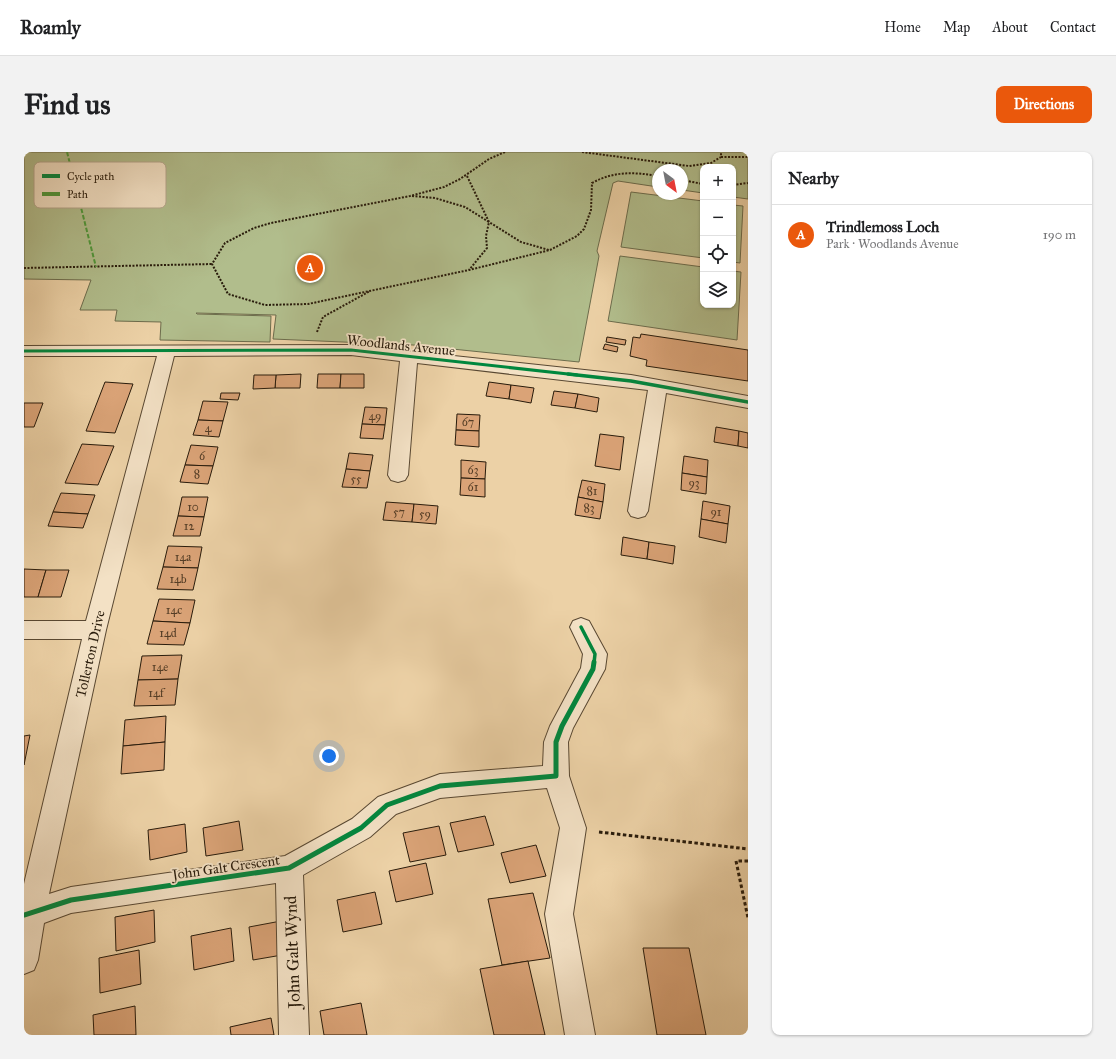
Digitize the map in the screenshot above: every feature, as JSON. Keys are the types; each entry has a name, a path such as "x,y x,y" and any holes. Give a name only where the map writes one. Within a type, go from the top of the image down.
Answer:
{"street":[{"name":"Tollerton Drive","path":"24,960 27,915 95,630 167,350"},
{"name":"Woodlands Avenue","path":"24,351 351,350 631,381 748,402"},
{"name":"Woodlands Avenue","path":"398,476 409,356"},
{"path":"638,511 658,386"},
{"path":"580,1035 559,914 573,828 556,776 556,742 562,726 593,669 595,654 581,627"},
{"path":"24,630 95,630"},
{"name":"John Galt Crescent","path":"27,915 71,900 289,868 361,828 387,805 440,786 556,776"},
{"name":"John Galt Wynd","path":"289,868 294,1035"}],"path":[{"path":"212,264 225,243 254,228 271,223 410,196 444,187 467,176 481,164 505,152"},
{"path":"582,152 689,166 711,163 721,156 748,157"},
{"path":"212,264 228,294 265,305 308,304 469,270 550,250 560,243 580,234 589,221 592,183 605,175 623,172 652,175"},
{"path":"467,176 489,222 486,236 487,248 469,270"},
{"path":"688,181 700,183"},
{"path":"736,185 748,183"},
{"path":"410,196 435,198 465,207 521,242 550,250"},
{"path":"24,268 212,264"},
{"path":"308,350 323,317 372,290"},
{"path":"573,828 748,849"},
{"path":"748,861 736,860 748,918"}],"green space":[{"path":"24,152 748,152 748,199 736,197 736,164 700,164 700,193 688,191 688,164 652,164 652,186 618,181 613,183 597,251 599,256 579,362 413,345 273,339 276,315 196,313 271,316 270,342 160,340 161,322 115,321 117,310 80,310 91,280 24,279"},
{"path":"631,192 652,195 652,200 688,199 700,201 700,258 621,247"},
{"path":"736,205 743,206 740,263 736,262"},
{"path":"620,256 700,267 700,308 736,308 736,271 741,272 737,340 608,321"}],"building":[{"path":"641,334 748,350 748,381 646,366 647,360 630,356 633,337 640,338"},
{"path":"607,337 626,340 625,345 606,342"},
{"path":"605,344 618,347 617,352 603,349"},
{"path":"301,374 300,388 275,388 276,375"},
{"path":"318,374 341,374 340,388 317,388"},
{"path":"341,374 364,374 364,388 340,388"},
{"path":"254,375 276,375 275,388 253,389"},
{"path":"105,382 133,384 115,433 86,431"},
{"path":"489,382 511,385 509,399 486,396"},
{"path":"511,385 534,388 531,403 509,399"},
{"path":"554,391 578,394 575,408 551,405"},
{"path":"221,393 240,393 238,400 220,399"},
{"path":"578,394 599,398 597,412 575,408"},
{"path":"203,401 228,402 223,421 198,420"},
{"path":"24,403 43,403 34,427 24,427"},
{"path":"365,407 387,408 385,425 362,424"},
{"path":"457,414 480,415 479,431 456,430"},
{"path":"198,420 223,421 219,437 193,435"},
{"path":"362,424 385,425 383,439 360,438"},
{"path":"716,427 739,431 738,446 714,442"},
{"path":"456,430 479,431 479,447 455,445"},
{"path":"739,431 748,433 748,448 738,446"},
{"path":"600,434 624,437 620,470 595,466"},
{"path":"82,444 114,446 98,485 65,483"},
{"path":"191,445 218,447 213,466 185,465"},
{"path":"349,453 373,455 370,471 346,469"},
{"path":"684,456 708,460 707,477 682,473"},
{"path":"461,460 486,462 485,479 461,478"},
{"path":"185,465 213,466 208,484 180,482"},
{"path":"346,469 370,471 367,488 342,487"},
{"path":"682,473 707,477 706,494 681,490"},
{"path":"461,478 485,479 485,497 460,495"},
{"path":"582,480 605,484 603,502 578,497"},
{"path":"61,493 95,495 88,514 53,512"},
{"path":"182,497 208,497 204,517 178,516"},
{"path":"578,497 603,502 600,519 575,515"},
{"path":"703,501 730,506 728,524 701,519"},
{"path":"386,502 414,504 412,522 383,520"},
{"path":"414,504 438,506 436,524 412,522"},
{"path":"53,512 88,514 83,528 48,526"},
{"path":"178,516 204,517 200,536 173,536"},
{"path":"701,519 728,524 726,543 699,537"},
{"path":"623,537 649,542 647,559 621,555"},
{"path":"649,542 675,546 673,564 647,559"},
{"path":"168,546 202,547 198,568 163,567"},
{"path":"163,567 198,568 193,590 157,589"},
{"path":"24,569 46,570 38,597 24,597"},
{"path":"46,570 69,570 61,597 38,597"},
{"path":"159,599 195,600 190,623 153,621"},
{"path":"153,621 190,623 184,645 147,644"},
{"path":"182,655 178,679 138,680 142,656"},
{"path":"178,679 175,705 134,706 138,680"},
{"path":"166,716 165,742 123,746 125,720"},
{"path":"30,735 24,765 24,736"},
{"path":"165,742 164,770 121,774 123,746"},
{"path":"485,816 494,845 458,852 450,823"},
{"path":"239,821 243,850 206,856 203,828"},
{"path":"185,824 187,852 150,860 148,830"},
{"path":"439,826 446,855 410,862 403,833"},
{"path":"536,845 546,876 510,883 501,853"},
{"path":"426,863 433,894 396,902 389,871"},
{"path":"375,892 382,924 343,932 337,900"},
{"path":"533,893 550,958 502,965 488,899"},
{"path":"154,910 155,942 116,951 115,917"},
{"path":"281,921 282,955 253,960 249,927"},
{"path":"231,928 234,961 194,970 191,936"},
{"path":"643,948 689,948 706,1035 657,1035"},
{"path":"139,950 141,984 100,993 99,958"},
{"path":"528,961 545,1035 494,1035 480,969"},
{"path":"361,1003 367,1035 324,1035 320,1011"},
{"path":"135,1006 136,1035 94,1035 93,1015"},
{"path":"271,1018 274,1035 231,1035 230,1027"}],"marked path":[{"path":"67,152 70,162"},
{"path":"81,208 96,267"}],"cycle path":[{"path":"24,351 351,350 631,381 748,402"},
{"path":"24,915 71,900 289,868 361,828 387,805 440,786 556,776 556,742 562,726 593,669 595,654 581,627"}],"place":[{"name":"Trindlemoss Loch","path":"310,268"}]}
